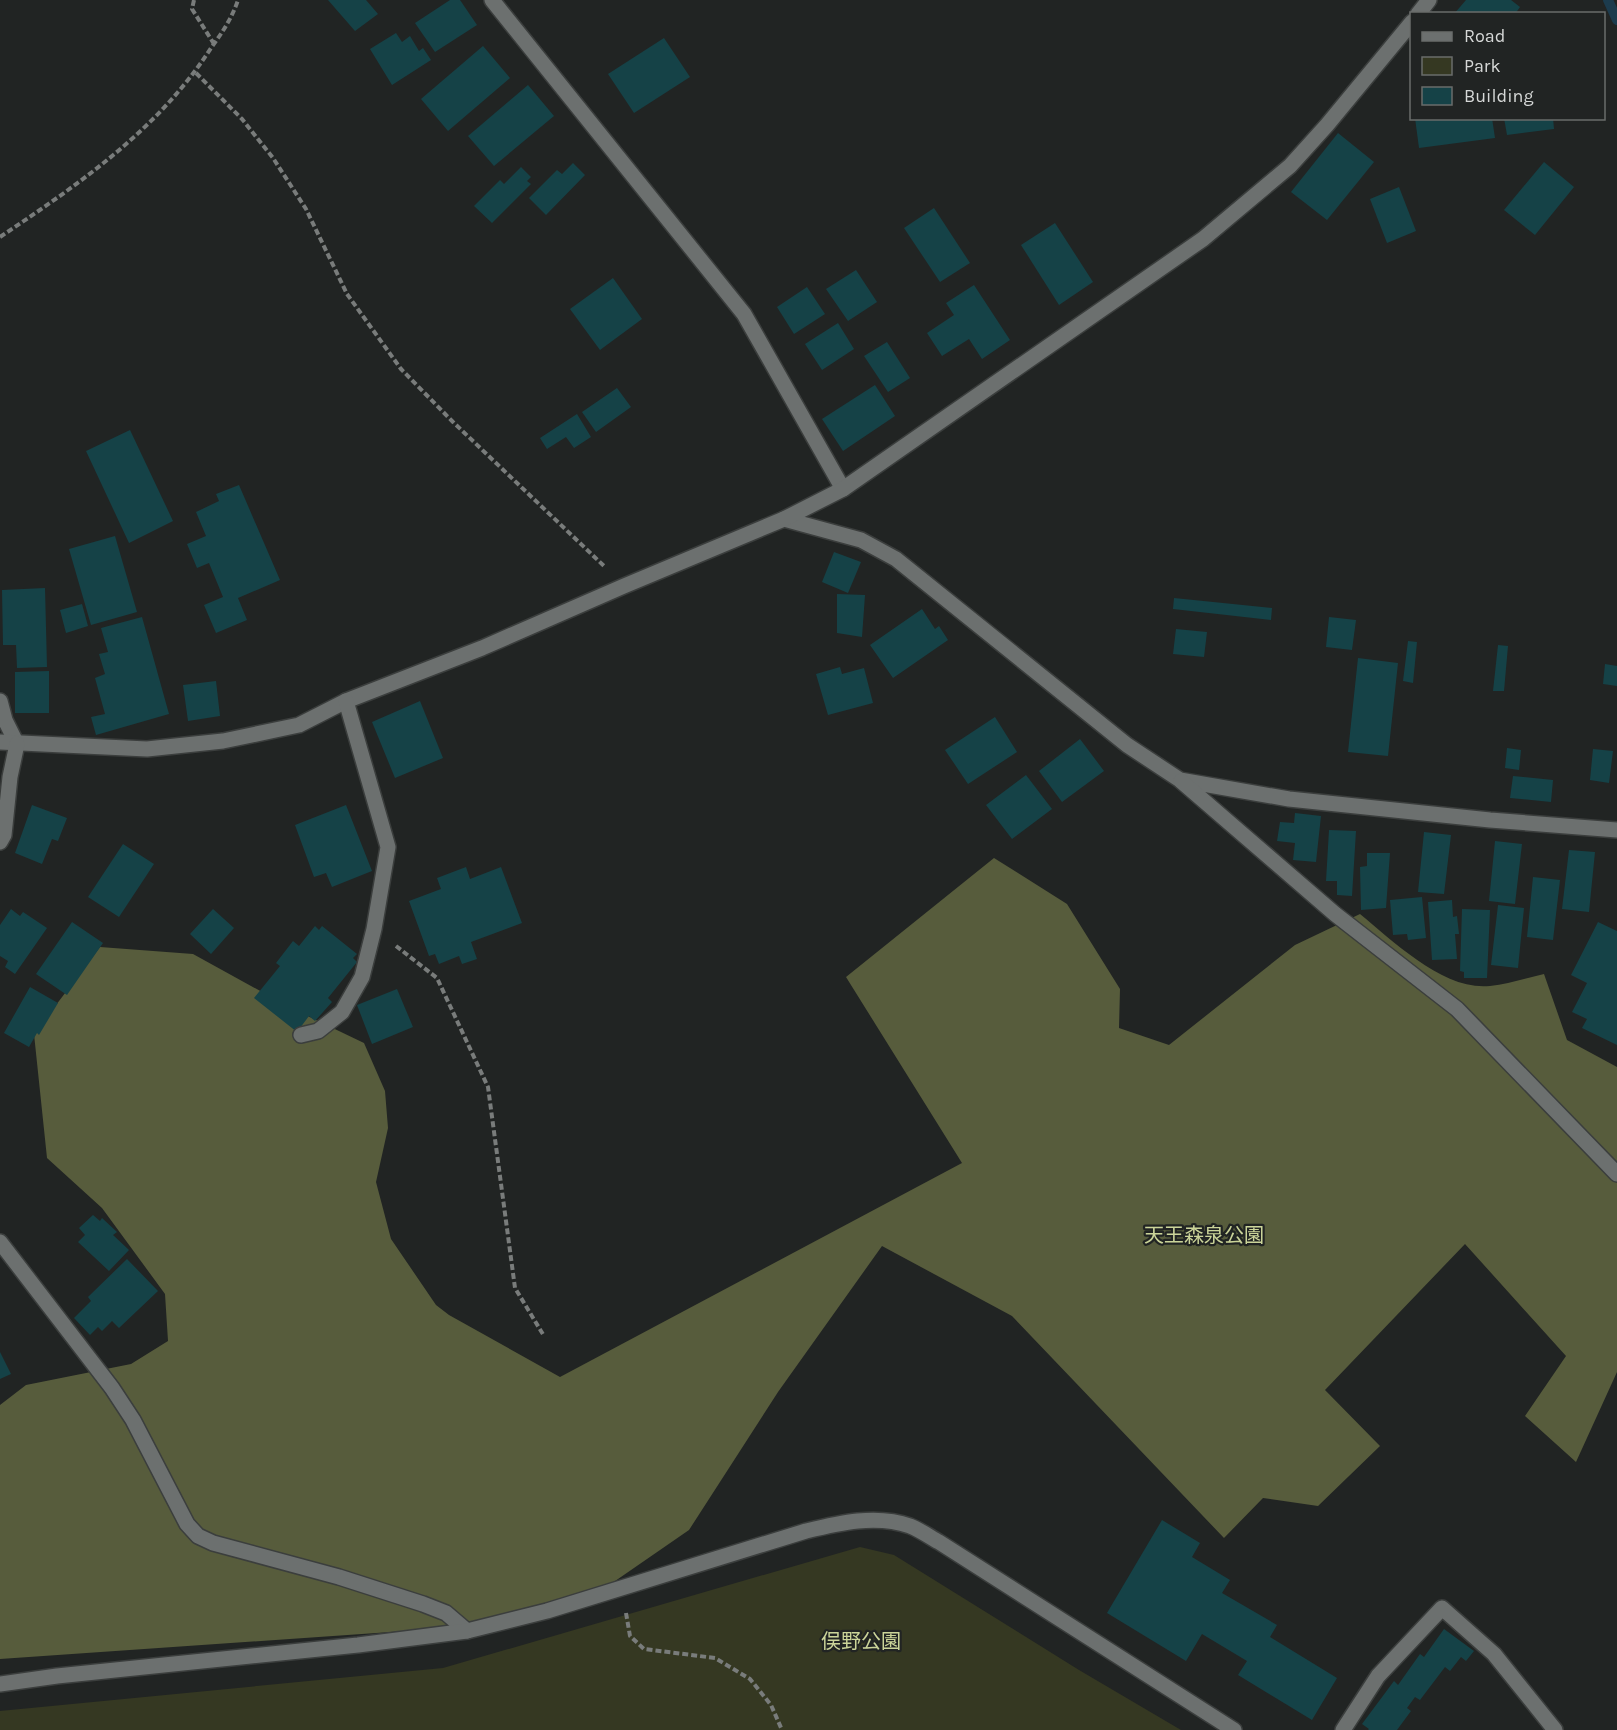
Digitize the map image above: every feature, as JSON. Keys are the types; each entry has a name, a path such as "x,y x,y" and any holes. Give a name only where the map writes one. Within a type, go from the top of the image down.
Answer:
{"street":[{"path":"492,0 744,314 843,489"},
{"path":"1420,12 1429,0"},
{"path":"0,742 147,749 224,741 299,725 346,701 482,648 784,519 843,489 1203,239 1290,166 1410,24"},
{"path":"784,519 861,540 896,559 1128,745 1180,780 1335,914 1457,1009 1617,1174"},
{"path":"0,701 5,720 18,744 10,777 4,835 0,842"},
{"path":"301,1035 318,1031 342,1012 362,977 374,929 388,847 346,701"},
{"path":"1180,780 1288,799 1490,820 1617,830"},
{"path":"0,1242 112,1388 133,1420 187,1524 198,1536 213,1543 339,1577 423,1604 446,1613 467,1631"},
{"path":"0,1684 467,1631 547,1611 806,1531 848,1521 878,1520 909,1526 939,1542 1234,1730"},
{"path":"1343,1730 1378,1676 1442,1608 1494,1654 1555,1730"}],"path":[{"path":"194,0 192,9 214,44"},
{"path":"0,237 64,194 129,143 196,73 232,15 238,0"},
{"path":"196,73 242,119 273,158 306,209 347,294 401,369 624,586"},
{"path":"374,929 437,978 488,1088 515,1288 544,1336"},
{"path":"623,1587 630,1636 644,1649 715,1658 750,1679 771,1706 782,1730"}],"green space":[{"name":"天王森泉公園","path":"994,858 1067,904 1120,989 1119,1028 1169,1045 1295,945 1360,914 1420,962 1455,981 1490,986 1544,974 1567,1040 1617,1067 1617,1372 1576,1462 1525,1416 1566,1356 1465,1244 1325,1390 1380,1446 1318,1506 1263,1498 1224,1538 1012,1316 882,1246 778,1392 689,1530 605,1588 477,1626 0,1659 0,1405 26,1385 131,1364 168,1341 165,1294 102,1208 47,1158 34,1034 100,947 193,954 293,1009 364,1043 385,1091 388,1128 376,1182 391,1239 436,1305 449,1315 560,1377 962,1163 846,977"},
{"name":"俣野公園","path":"860,1547 894,1555 1079,1670 1181,1730 0,1730 0,1711 443,1668"}],"building":[{"path":"328,0 366,0 378,14 355,31"},
{"path":"450,0 460,0 477,25 435,52 415,23"},
{"path":"1466,0 1511,0 1520,7 1516,12 1456,12"},
{"path":"396,33 402,42 410,36 419,51 423,48 431,60 392,85 370,49"},
{"path":"664,38 690,77 634,113 608,74"},
{"path":"483,46 510,78 448,131 421,99"},
{"path":"528,85 554,116 494,166 468,136"},
{"path":"1415,120 1492,120 1495,138 1419,148"},
{"path":"1504,120 1553,120 1554,129 1507,135"},
{"path":"1338,133 1374,162 1327,220 1291,192"},
{"path":"1544,162 1574,187 1535,235 1504,210"},
{"path":"573,163 585,175 546,215 529,198 557,170 562,174"},
{"path":"521,167 531,177 527,181 531,184 492,223 474,206 500,180 504,184"},
{"path":"1399,187 1416,231 1387,243 1370,199"},
{"path":"934,208 970,263 940,282 904,228"},
{"path":"1055,223 1093,282 1059,305 1021,245"},
{"path":"856,270 877,302 848,321 826,289"},
{"path":"613,278 642,319 600,350 570,309"},
{"path":"974,285 1010,340 982,359 969,339 942,356 927,333 954,315 946,303"},
{"path":"807,287 825,314 794,334 777,307"},
{"path":"838,323 854,349 822,370 805,344"},
{"path":"887,342 910,378 888,392 864,356"},
{"path":"875,385 895,416 843,451 822,419"},
{"path":"617,388 631,407 596,432 582,412"},
{"path":"577,414 591,437 574,448 566,437 547,449 540,438"},
{"path":"130,430 173,521 129,543 86,451"},
{"path":"239,485 280,580 238,598 247,620 216,633 204,605 223,597 209,563 197,568 187,544 206,536 196,512 219,501 216,494"},
{"path":"115,536 137,612 91,625 69,549"},
{"path":"834,552 861,562 848,593 822,582"},
{"path":"45,588 47,667 17,668 16,645 3,645 2,590"},
{"path":"837,594 865,595 862,637 837,633"},
{"path":"1174,598 1272,608 1271,620 1173,609"},
{"path":"82,604 88,626 66,633 60,610"},
{"path":"922,609 935,629 939,626 948,640 893,678 870,645"},
{"path":"142,617 169,714 96,735 91,717 105,714 95,678 105,674 99,654 108,652 101,628"},
{"path":"1329,617 1356,620 1352,650 1326,647"},
{"path":"1176,629 1207,632 1204,657 1173,654"},
{"path":"1408,641 1417,642 1413,683 1403,681"},
{"path":"1498,645 1508,646 1504,691 1493,691"},
{"path":"1358,658 1398,663 1388,756 1348,752"},
{"path":"1605,664 1617,666 1617,686 1603,684"},
{"path":"840,667 842,674 864,668 873,703 828,715 816,674"},
{"path":"49,671 49,713 15,713 15,672"},
{"path":"216,681 220,716 188,721 183,685"},
{"path":"420,701 443,758 395,778 372,722"},
{"path":"995,717 1017,752 968,784 945,750"},
{"path":"1080,739 1104,771 1062,802 1039,771"},
{"path":"1507,748 1521,750 1519,770 1505,768"},
{"path":"1593,749 1613,751 1609,783 1590,780"},
{"path":"1026,775 1052,809 1012,839 986,805"},
{"path":"1513,776 1553,780 1551,802 1510,798"},
{"path":"32,805 67,818 58,841 52,839 42,864 15,853"},
{"path":"346,805 372,871 332,887 326,873 314,877 295,825"},
{"path":"1295,813 1321,816 1316,862 1293,860 1295,843 1277,841 1280,822 1294,823"},
{"path":"1329,830 1356,831 1352,896 1337,895 1337,881 1326,881"},
{"path":"1424,832 1451,835 1444,894 1418,892"},
{"path":"1495,841 1522,844 1515,904 1489,901"},
{"path":"123,844 154,864 119,917 88,897"},
{"path":"1569,850 1595,852 1589,912 1562,909"},
{"path":"1367,853 1390,853 1386,908 1361,910 1360,867 1367,866"},
{"path":"466,867 470,879 501,867 522,923 471,942 477,959 462,964 459,956 439,964 435,954 429,956 409,901 441,889 437,878"},
{"path":"1533,877 1560,880 1553,940 1527,937"},
{"path":"1422,897 1426,938 1408,940 1407,934 1393,935 1390,900"},
{"path":"1452,900 1453,917 1457,916 1459,934 1455,934 1457,959 1432,960 1428,902"},
{"path":"1498,905 1524,908 1518,968 1491,965"},
{"path":"11,909 20,916 23,912 47,928 15,974 5,967 8,961 0,956 0,925"},
{"path":"213,909 234,928 211,954 190,934"},
{"path":"1462,909 1490,910 1487,978 1464,978 1464,972 1460,971"},
{"path":"72,922 103,943 67,995 36,974"},
{"path":"1598,922 1617,931 1617,1045 1582,1028 1587,1019 1572,1012 1587,983 1571,975"},
{"path":"315,926 319,930 322,926 357,954 353,958 357,962 328,998 332,1002 315,1021 309,1016 297,1032 254,998 280,966 276,963 293,941 299,946"},
{"path":"30,987 58,1003 29,1047 4,1033"},
{"path":"397,989 413,1027 372,1044 357,1005"},
{"path":"93,1215 100,1221 102,1218 117,1232 113,1235 129,1250 109,1271 78,1242 85,1235 79,1228"},
{"path":"127,1259 158,1291 119,1328 112,1321 102,1331 98,1327 90,1335 74,1318 91,1301 88,1297"},
{"path":"0,1352 11,1374 0,1379"},
{"path":"1162,1520 1200,1543 1192,1557 1230,1580 1222,1593 1277,1625 1270,1637 1337,1678 1312,1720 1238,1675 1247,1661 1202,1634 1186,1661 1107,1613"},
{"path":"1444,1629 1474,1651 1466,1661 1461,1657 1450,1671 1445,1667 1420,1700 1415,1697 1407,1708 1411,1711 1397,1730 1368,1730 1362,1724 1394,1681 1398,1685 1420,1654 1424,1657"}],"waterway":[{"path":"1608,0 1617,20"}]}
